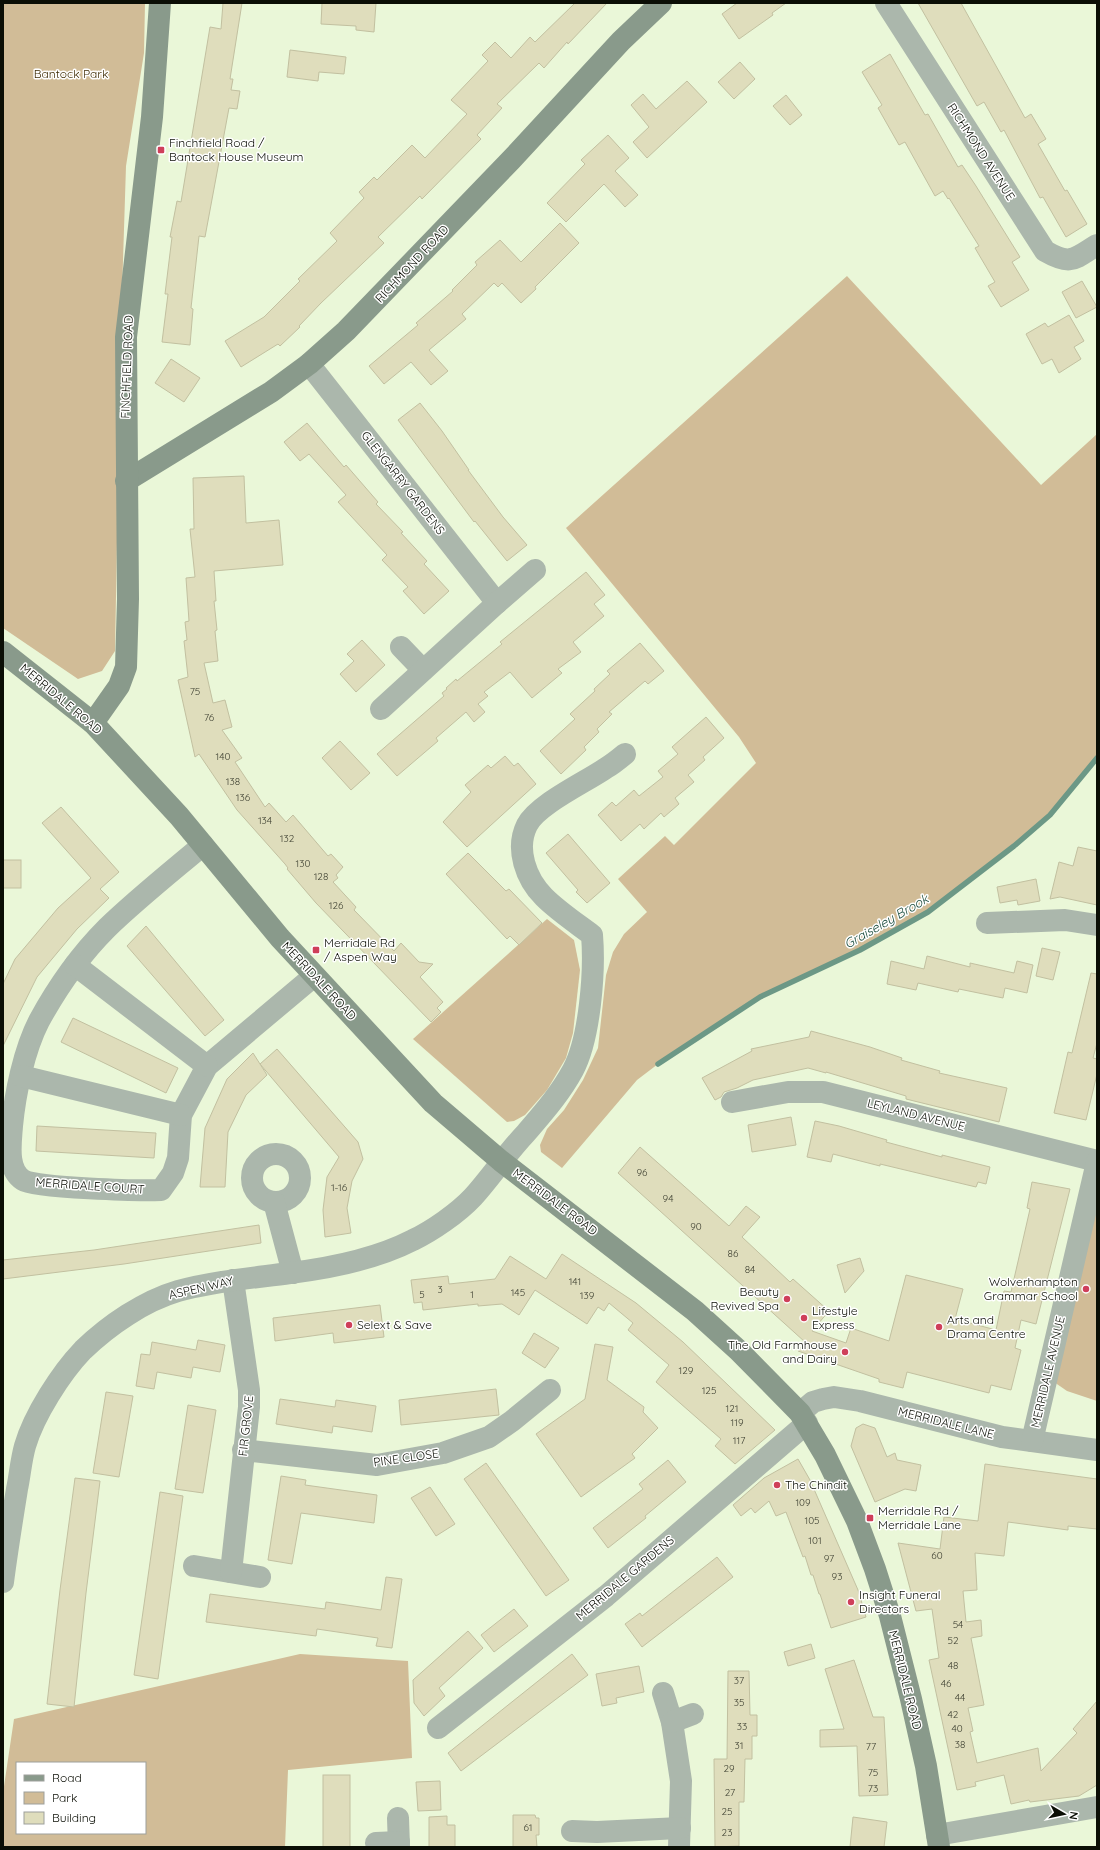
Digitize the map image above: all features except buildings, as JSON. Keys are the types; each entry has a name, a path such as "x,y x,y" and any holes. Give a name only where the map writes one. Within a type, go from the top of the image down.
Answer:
{"street":[{"name":"FINCHFIELD ROAD","path":"93,724 119,686 126,667 128,599 126,337 152,117 160,3"},
{"name":"RICHMOND ROAD","path":"126,481 271,392 308,364 346,331 375,303 621,41 662,3"},
{"name":"RICHMOND AVENUE","path":"886,3 1045,251 1059,259 1072,260 1097,245"},
{"name":"GLENGARRY GARDENS","path":"308,364 497,603"},
{"path":"381,709 535,570"},
{"path":"401,647 423,670"},
{"name":"MERRIDALE ROAD","path":"3,652 93,724 179,816 280,938 314,976 433,1103 501,1161 695,1311 738,1350 803,1418 825,1455 857,1521 875,1569 890,1616 911,1700 926,1766 938,1841"},
{"name":"ASPEN WAY","path":"3,1582 24,1446 38,1413 56,1385 82,1351 107,1329 156,1299 178,1291 233,1280 293,1273 359,1260 413,1240 440,1224 472,1198 501,1161 556,1098 574,1068 581,1050 586,1027 594,959 592,935 544,897 533,882 525,866 522,850 523,838 528,824 544,807 607,768 626,754"},
{"name":"MERRIDALE COURT","path":"203,845 107,928 75,965 39,1021 21,1076 11,1134 10,1147 13,1168 23,1180 41,1184 141,1191 161,1190 173,1173 178,1158 181,1115 207,1066 314,976"},
{"path":"987,923 1065,920 1097,925"},
{"path":"75,965 207,1066"},
{"path":"21,1076 181,1115"},
{"name":"LEYLAND AVENUE","path":"732,1102 788,1092 823,1092 1097,1161"},
{"name":"MERRIDALE AVENUE","path":"1032,1441 1097,1161"},
{"path":"274,1202 293,1273"},
{"name":"FIR GROVE","path":"230,1572 249,1407 249,1390 233,1280"},
{"name":"PINE CLOSE","path":"243,1450 377,1465 442,1453 489,1437 512,1421 550,1390"},
{"name":"MERRIDALE LANE","path":"803,1418 814,1402 823,1398 834,1397 860,1401 1002,1437 1097,1450"},
{"name":"MERRIDALE GARDENS","path":"438,1728 606,1596 803,1418"},
{"path":"194,1566 260,1576"},
{"path":"572,1831 597,1839 680,1838 681,1781 672,1722 662,1693"},
{"path":"672,1722 693,1714"},
{"path":"938,1841 1097,1807"},
{"path":"376,1843 399,1845 398,1818"}],"green space":[{"name":"Bantock Park","path":"3,3 145,3 144,53 126,166 121,324 115,651 102,671 78,679 3,628"},
{"path":"847,276 1041,485 1097,434 1097,758 1050,815 1014,846 928,912 860,950 760,997 658,1064 637,1080 562,1168 541,1152 540,1145 547,1129 564,1110 583,1080 598,1048 606,975 613,952 624,934 647,912 618,879 665,836 674,845 756,763 739,737 566,528"},
{"path":"547,919 574,940 580,970 573,1033 566,1058 547,1090 525,1115 514,1121 507,1122 413,1039"},
{"name":"Wolverhampton Grammar School","path":"1097,1196 1097,1401 1067,1391 1054,1382"},
{"path":"300,1654 408,1661 412,1758 288,1770 285,1847 3,1847 3,1793 14,1719"}],"waterway":[{"name":"Graiseley Brook","path":"658,1064 760,997 860,950 928,912 1014,846 1050,815 1097,758"}],"place":[{"name":"Finchfield Road / Bantock House Museum","path":"161,150"},
{"name":"Merridale Rd / Aspen Way","path":"316,950"},
{"name":"Wolverhampton Grammar School","path":"1086,1289"},
{"name":"Beauty Revived Spa","path":"787,1299"},
{"name":"Lifestyle Express","path":"804,1318"},
{"name":"Selext & Save","path":"349,1325"},
{"name":"Arts and Drama Centre","path":"939,1327"},
{"name":"The Old Farmhouse and Dairy","path":"845,1352"},
{"name":"The Chindit","path":"777,1485"},
{"name":"Merridale Rd / Merridale Lane","path":"870,1518"},
{"name":"Insight Funeral Directors","path":"851,1602"}]}
